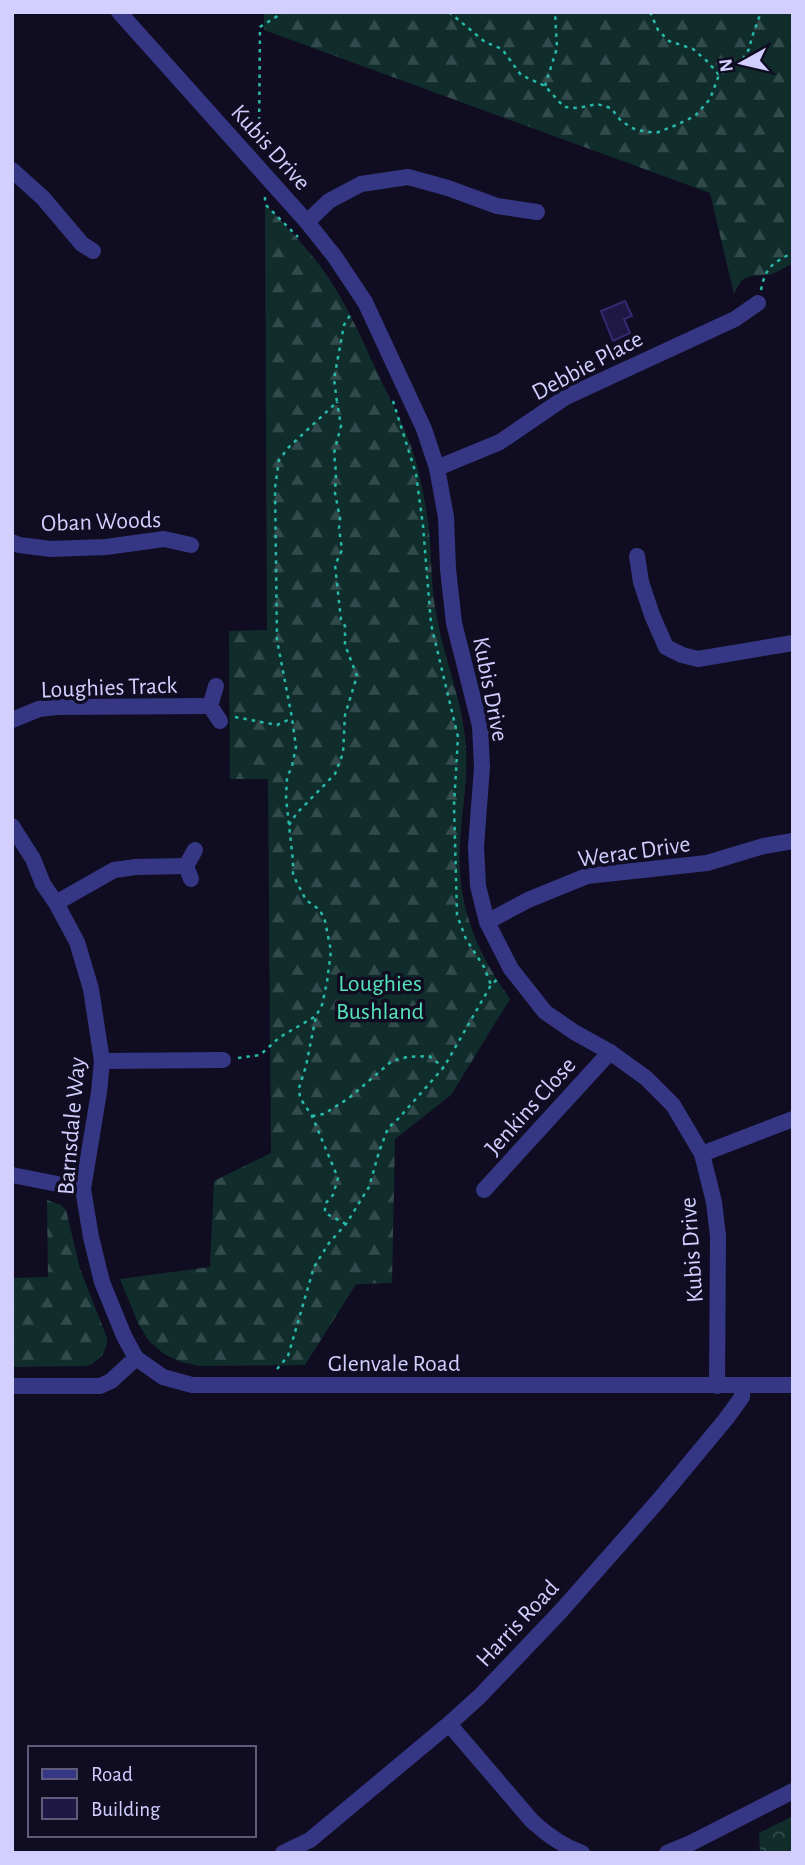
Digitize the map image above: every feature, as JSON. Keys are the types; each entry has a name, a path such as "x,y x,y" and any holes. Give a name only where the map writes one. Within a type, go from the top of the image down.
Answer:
{"street":[{"name":"Kubis Drive","path":"119,12 307,222 335,257 358,307 424,429 437,468 446,517 454,623 480,726 482,767 476,847 478,886 487,922 510,969 545,1012 646,1077 673,1105 702,1154 714,1202 718,1236 717,1386"},
{"path":"12,170 43,198 82,244 93,251"},
{"path":"307,222 329,201 361,184 408,177 497,205 537,212"},
{"name":"Debbie Place","path":"437,468 500,442 566,397 734,319 758,303"},
{"name":"Oban Woods","path":"12,542 51,549 106,547 164,539 191,545"},
{"path":"637,556 641,582 666,647 698,659 793,643"},
{"name":"Loughies Track","path":"210,706 216,686"},
{"name":"Loughies Track","path":"12,720 39,709 56,707 210,706"},
{"name":"Loughies Track","path":"210,706 220,721"},
{"name":"Barnsdale Way","path":"15,835 33,859 43,884 77,942 91,989 102,1060 83,1189 102,1282 124,1336 136,1357"},
{"name":"Werac Drive","path":"487,922 528,900 587,876 707,863 764,846 793,841"},
{"path":"56,903 114,870 136,867 189,873 195,850"},
{"name":"Jenkins Close","path":"484,1191 610,1052"},
{"path":"102,1060 227,1060"},
{"path":"702,1154 793,1119"},
{"path":"12,1175 83,1189"},
{"path":"12,1386 100,1386 111,1381 136,1357"},
{"name":"Glenvale Road","path":"136,1357 163,1377 192,1385 793,1385"},
{"name":"Harris Road","path":"283,1853 310,1840 480,1696 561,1611 658,1501 734,1408 742,1396 742,1386"},
{"path":"449,1724 532,1821 569,1849 582,1853"},
{"path":"667,1853 793,1791"}],"path":[{"path":"284,12 260,27 259,137 266,176 265,204 302,240"},
{"path":"449,12 485,42 502,49 521,75 545,86 564,107 578,108 597,104 611,108 621,121 636,130 656,133 695,116 710,99 719,75 743,59 749,49 761,12"},
{"path":"545,86 557,48 555,12"},
{"path":"650,12 658,30 669,41 693,49 719,75"},
{"path":"758,303 763,280 770,266 793,253"},
{"path":"289,825 335,774 342,753 345,715 357,676 345,645 345,626 341,620 335,565 342,550 335,493 334,453 341,426 334,379 344,325 358,307 348,303"},
{"path":"264,1385 288,1356 314,1268 329,1242 346,1224 369,1187 388,1128 444,1067 491,985 484,967 466,939 457,915 454,805 458,737 430,624 423,526 416,474 391,394"},
{"path":"337,402 278,460 275,504 276,640 296,747 287,778 286,799 293,875 306,900 320,910 326,921 331,951 322,1005 316,1016 299,1088 300,1098 312,1116 338,1178 334,1195 325,1204 325,1213 346,1224"},
{"path":"210,706 220,713 277,725 292,718"},
{"path":"227,1060 260,1055 280,1037 316,1016"},
{"path":"312,1116 324,1114 349,1098 392,1061 429,1056 444,1067"}],"green space":[{"path":"264,12 793,12 793,263 769,275 746,278 734,294 710,193 264,30"},
{"name":"Loughies Bushland","path":"265,204 314,259 338,292 413,452 427,517 437,618 458,698 466,747 460,842 461,885 470,925 478,944 510,999 451,1095 395,1139 392,1283 356,1284 305,1365 199,1366 164,1354 149,1341 138,1323 120,1279 210,1267 214,1181 271,1153 268,779 230,779 229,631 267,630"},
{"path":"47,1200 66,1210 80,1269 107,1344 102,1356 86,1366 12,1367 12,1278 48,1277"},
{"path":"793,1816 793,1853 760,1853 759,1833"}],"building":[{"path":"625,301 632,316 624,319 630,333 613,341 601,311"}]}
